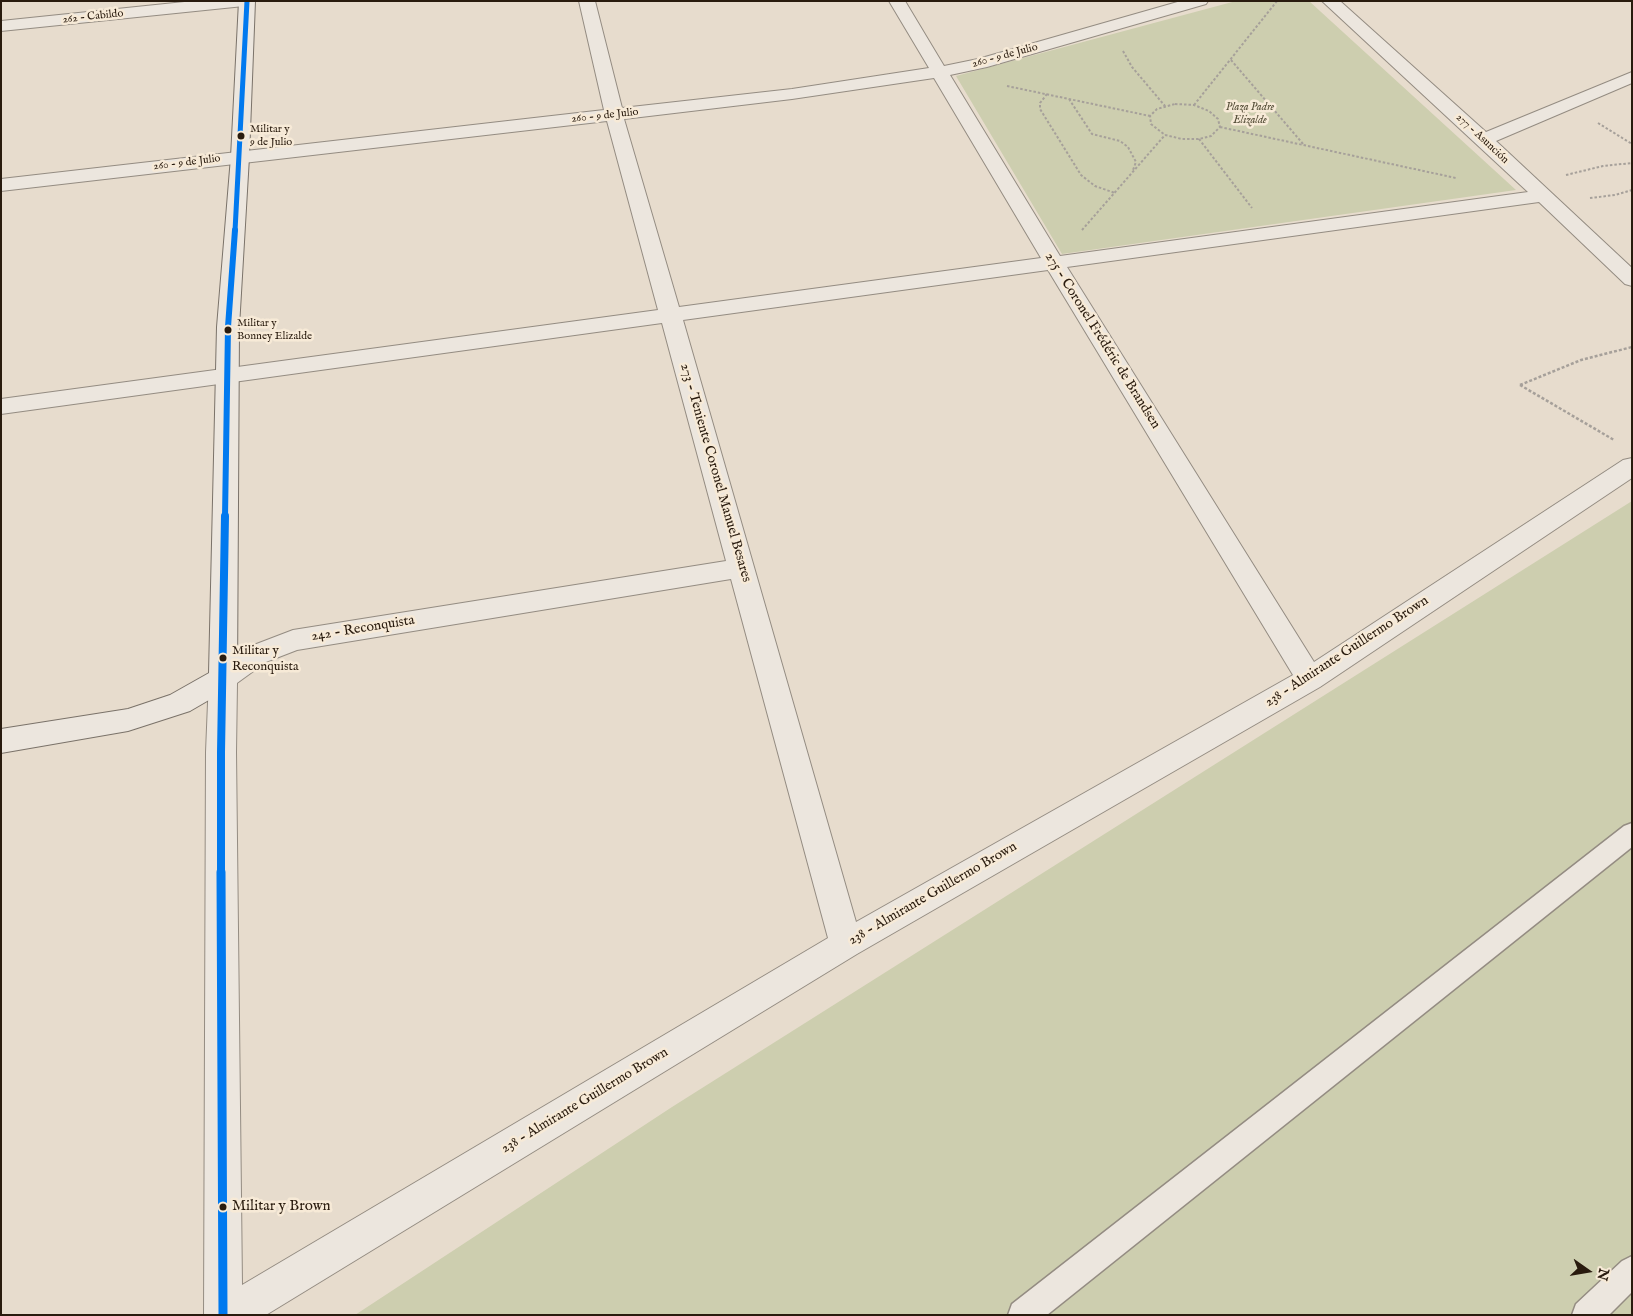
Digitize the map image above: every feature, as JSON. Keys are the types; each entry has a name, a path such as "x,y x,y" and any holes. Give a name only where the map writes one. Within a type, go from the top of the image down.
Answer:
{"street":[{"name":"262 - Cabildo","path":"1,26 246,1"},
{"path":"223,1315 220,752 223,678 228,327 240,157 246,1"},
{"name":"273 - Teniente Coronel Manuel Besares","path":"588,1 614,114 846,944"},
{"name":"275 - Coronel Frédéric de Brandsen","path":"897,1 1054,263 1310,680"},
{"name":"260 - 9 de Julio","path":"1,185 792,94 940,72 981,63 1200,1"},
{"name":"277 - Asunción","path":"1330,1 1484,140 1632,280"},
{"path":"1484,140 1632,77"},
{"path":"1,407 1271,233 1536,190"},
{"name":"238 - Almirante Guillermo Brown","path":"229,1315 846,944 1310,680 1624,454"},
{"name":"242 - Reconquista","path":"1,741 128,720 180,703 223,678 256,655 293,640 741,568"}],"lane":[{"path":"1023,1315 1632,833"},
{"path":"1587,1315 1632,1271"}],"path":[{"path":"1194,106 1277,1"},
{"path":"1110,26 1132,67 1165,106"},
{"path":"1231,60 1305,146"},
{"path":"1002,85 1150,116"},
{"path":"1047,94 1040,103 1040,109 1081,175 1095,186 1115,192"},
{"path":"1068,99 1092,134 1120,141 1128,147 1136,162 1132,172"},
{"path":"1181,104 1194,106 1214,115 1220,122 1220,128 1211,136 1199,139 1182,139 1165,134 1152,124 1150,116 1154,110 1165,106 1181,104"},
{"path":"1220,128 1457,178"},
{"path":"1054,263 1165,134"},
{"path":"1199,139 1271,233"},
{"path":"1536,190 1603,166 1632,163"},
{"path":"1624,454 1520,384 1581,360 1632,347"}],"green space":[{"name":"Plaza Padre Elizalde","path":"1236,1 1309,1 1516,190 1062,254 956,76"},
{"path":"1632,501 1632,1315 355,1315 672,1107"}],"transit line":[{"path":"223,1315 221,752 227,376 228,327 240,157 247,1"}],"place":[{"name":"Militar y 9 de Julio","path":"241,136"},
{"name":"Militar y Bonney Elizalde","path":"228,330"},
{"name":"Militar y Reconquista","path":"223,658"},
{"name":"Militar y Brown","path":"223,1207"}]}
